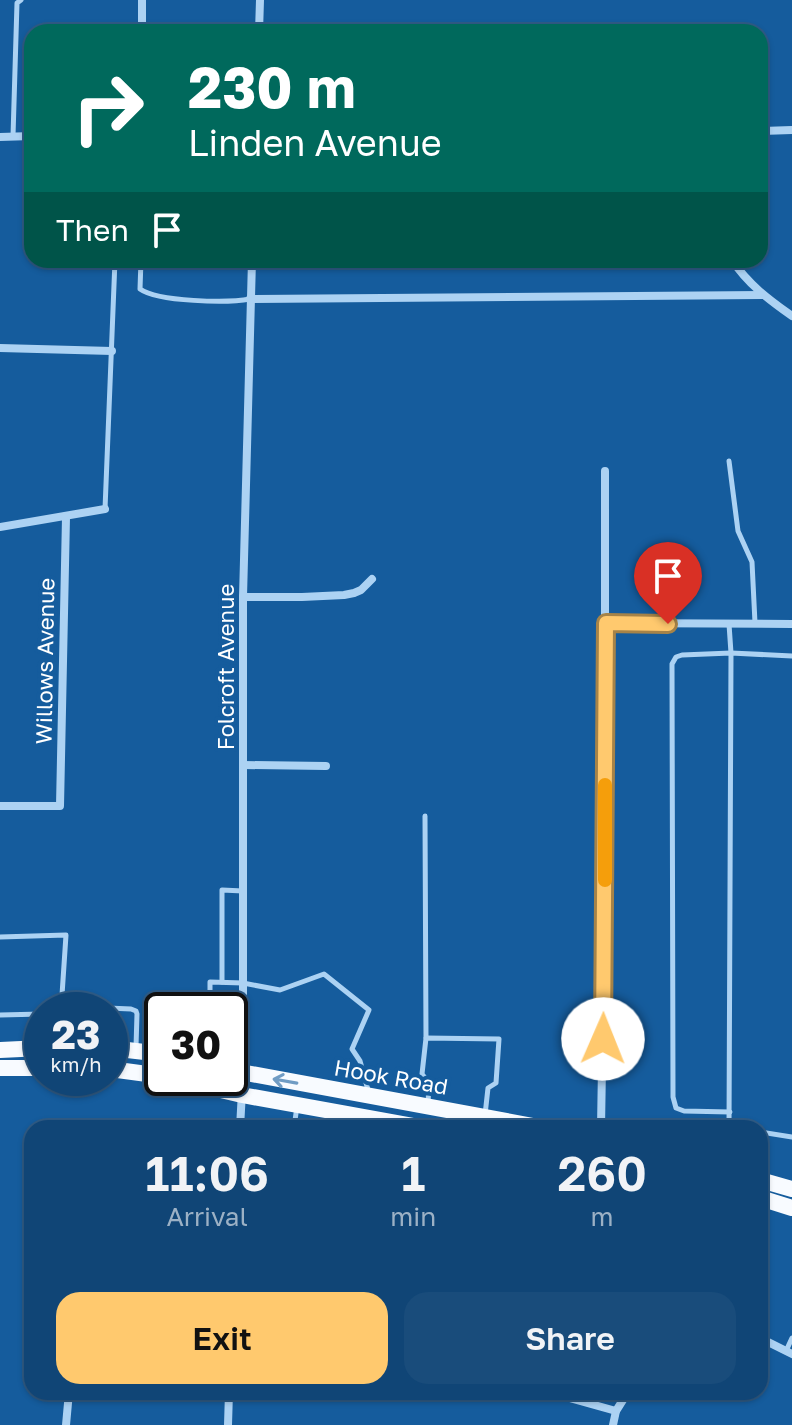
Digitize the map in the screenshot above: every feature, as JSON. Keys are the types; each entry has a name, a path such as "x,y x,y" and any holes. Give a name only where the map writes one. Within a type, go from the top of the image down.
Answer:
{"main road":[{"path":"0,1050 24,1049"},
{"path":"128,1049 144,1051"},
{"path":"0,1068 24,1068"},
{"name":"Hook Road","path":"248,1074 505,1120"},
{"name":"Hook Road","path":"248,1096 297,1105 336,1120"},
{"path":"768,1182 792,1189"},
{"path":"768,1200 792,1208"}],"street":[{"path":"142,0 142,24"},
{"path":"259,24 260,0"},
{"path":"768,131 792,130"},
{"path":"0,137 24,136"},
{"name":"Folcroft Avenue","path":"242,992 243,597 252,268"},
{"path":"738,268 762,295 792,316"},
{"path":"250,299 762,295"},
{"path":"0,348 112,351"},
{"path":"601,1120 605,471"},
{"path":"0,527 105,509"},
{"name":"Willows Avenue","path":"0,806 60,806 66,517"},
{"path":"243,597 344,595 361,590 372,579"},
{"path":"606,623 792,624"},
{"path":"244,765 326,766"},
{"name":"Folcroft Avenue","path":"240,1120 242,1096"},
{"path":"768,1342 789,1352"},
{"path":"66,1425 68,1400"},
{"path":"228,1425 229,1400"},
{"path":"577,1400 616,1411"},
{"path":"613,1425 623,1400"}],"lane":[{"path":"13,136 17,3 21,0"},
{"path":"105,509 115,268"},
{"path":"141,268 140,289 155,297 250,299"},
{"path":"729,461 738,531 752,562 755,624"},
{"path":"729,624 729,1120"},
{"path":"730,1112 684,1111 676,1108 673,1097 672,664 676,657 682,655 731,653 792,656"},
{"path":"425,816 426,1038 422,1074 429,1083 427,1105"},
{"path":"222,982 222,890 243,891"},
{"path":"0,937 66,935 62,992"},
{"path":"210,992 210,982 243,983 280,990 324,974 369,1010 352,1049 360,1061 369,1095"},
{"path":"128,1009 137,1014 135,1050"},
{"path":"0,1015 24,1014"},
{"path":"426,1038 499,1039 496,1083 488,1088 485,1116"},
{"path":"295,1120 297,1105"},
{"path":"768,1133 792,1137"},
{"path":"789,1352 792,1338"}],"slow traffic":[{"path":"605,785 605,880"}],"route":[{"path":"603,1039 606,623 668,624"}]}
